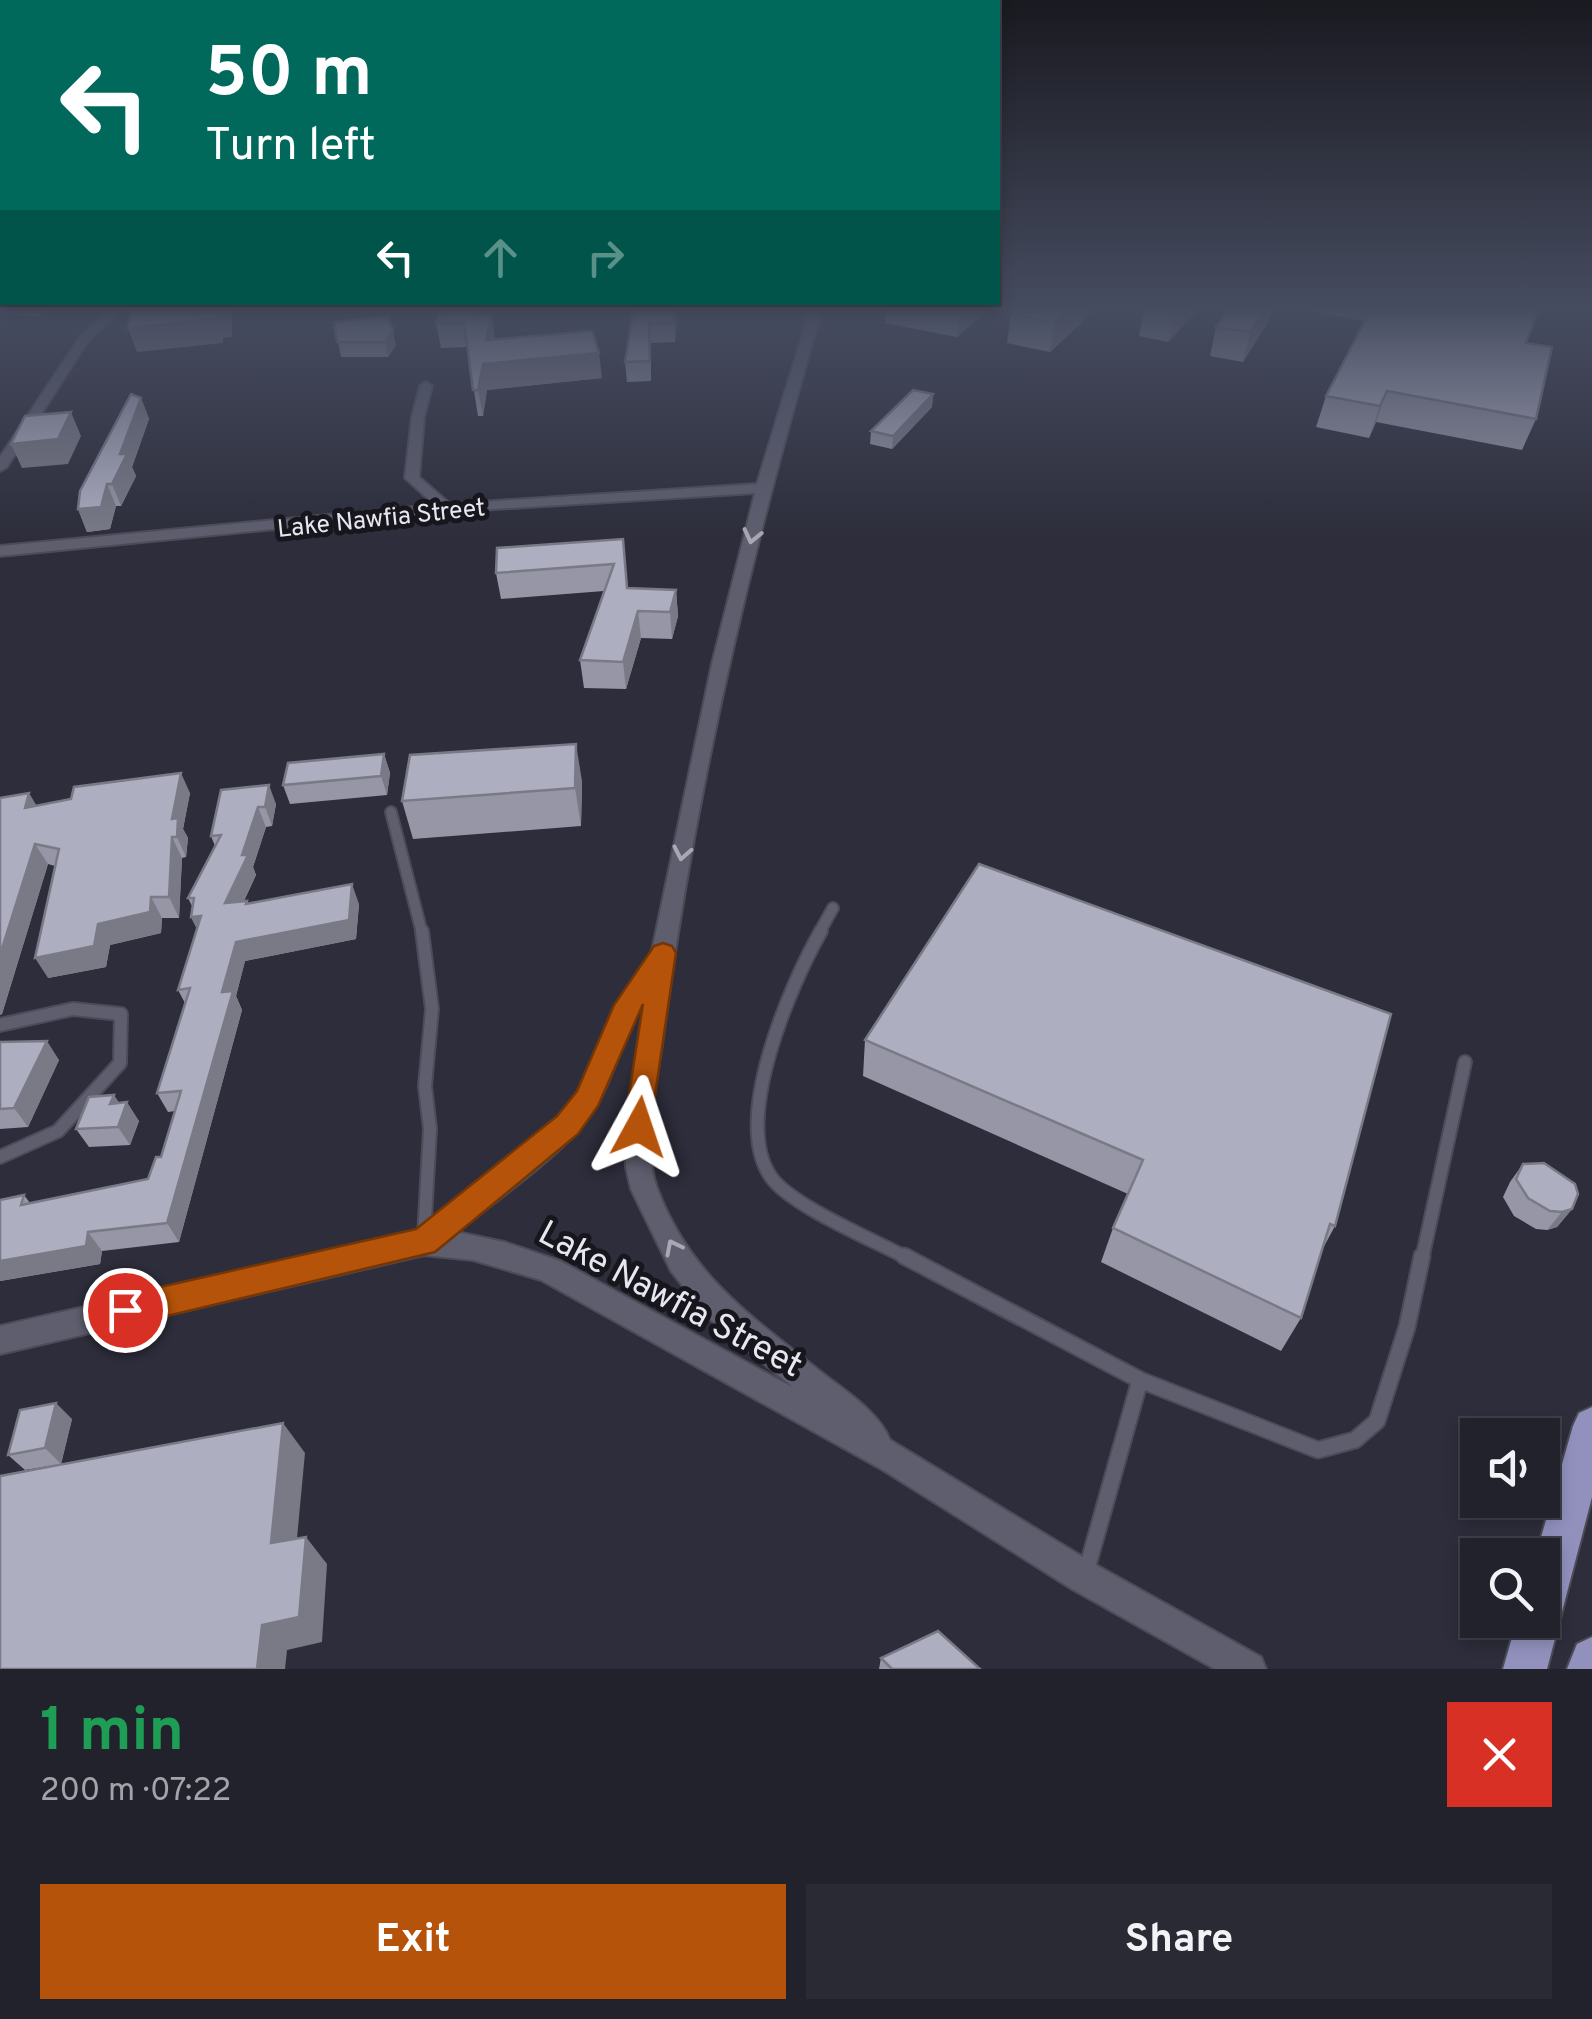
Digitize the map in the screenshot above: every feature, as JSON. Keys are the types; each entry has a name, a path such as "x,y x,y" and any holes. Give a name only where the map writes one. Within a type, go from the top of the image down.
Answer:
{"main road":[{"path":"1560,1541 1592,1426"},
{"path":"1525,1669 1533,1638"},
{"path":"1590,1669 1592,1659"}],"street":[{"path":"0,467 54,385"},
{"path":"793,385 763,488 721,664 663,953 642,1093 639,1167 644,1189 681,1262 717,1307 841,1407 894,1458"},
{"path":"426,386 418,417 412,478 447,508"},
{"name":"Lake Nawfia Street","path":"0,551 447,508 763,488"},
{"path":"424,1242 568,1125 588,1098 624,1012 663,953"},
{"name":"Lake Nawfia Street","path":"0,1340 424,1242 464,1243 550,1270 894,1458 1084,1577 1250,1669"}],"lane":[{"path":"391,812 421,925 432,1009 426,1086 430,1129 424,1242"},
{"path":"833,908 782,1004 767,1066 762,1155 768,1175 787,1192 833,1219 1140,1380 1318,1450 1355,1440 1378,1421 1407,1327 1465,1062"},
{"path":"0,1024 73,1008 121,1014 120,1064 58,1132 0,1157"},
{"path":"1084,1577 1140,1380"}],"building":[{"path":"1332,385 1544,385 1536,419 1387,391 1380,406 1326,396"},
{"path":"913,390 933,394 893,436 871,431"},
{"path":"131,394 141,398 120,454 127,454 112,484 107,484 101,507 78,509 80,491"},
{"path":"71,412 58,439 11,444 25,416"},
{"path":"623,539 627,588 676,590 670,612 638,611 623,662 580,660 614,564 496,573 497,548"},
{"path":"576,744 575,788 402,801 410,755"},
{"path":"384,754 381,776 283,785 288,763"},
{"path":"181,773 172,819 178,818 177,837 172,837 169,897 151,897 150,912 98,924 94,946 35,958 59,849 35,844 0,955 0,798 29,793 25,808 71,799 74,787"},
{"path":"269,785 265,807 258,807 242,855 248,855 225,903 247,901 246,904 352,884 349,920 236,942 222,992 233,991 167,1223 88,1232 86,1246 0,1261 0,1200 24,1195 21,1205 148,1179 156,1157 161,1157 181,1091 157,1093 190,988 178,990 201,916 191,917 194,898 188,898 221,835 211,836 221,790"},
{"path":"979,864 1391,1014 1335,1226 1330,1224 1301,1318 1113,1228 1143,1160 865,1040"},
{"path":"47,1041 14,1108 0,1109 0,1042"},
{"path":"114,1095 110,1104 127,1102 118,1127 76,1129 89,1097"},
{"path":"1544,1163 1575,1184 1578,1194 1572,1209 1550,1211 1528,1198 1516,1179 1523,1164"},
{"path":"56,1403 45,1448 8,1455 20,1410"},
{"path":"283,1423 271,1543 306,1537 299,1617 262,1625 257,1669 0,1669 0,1476"},
{"path":"938,1631 980,1669 892,1669 881,1658"}],"route":[{"path":"125,1310 424,1242 568,1125 588,1098 624,1012 663,953 643,1076 639,1127"}]}
